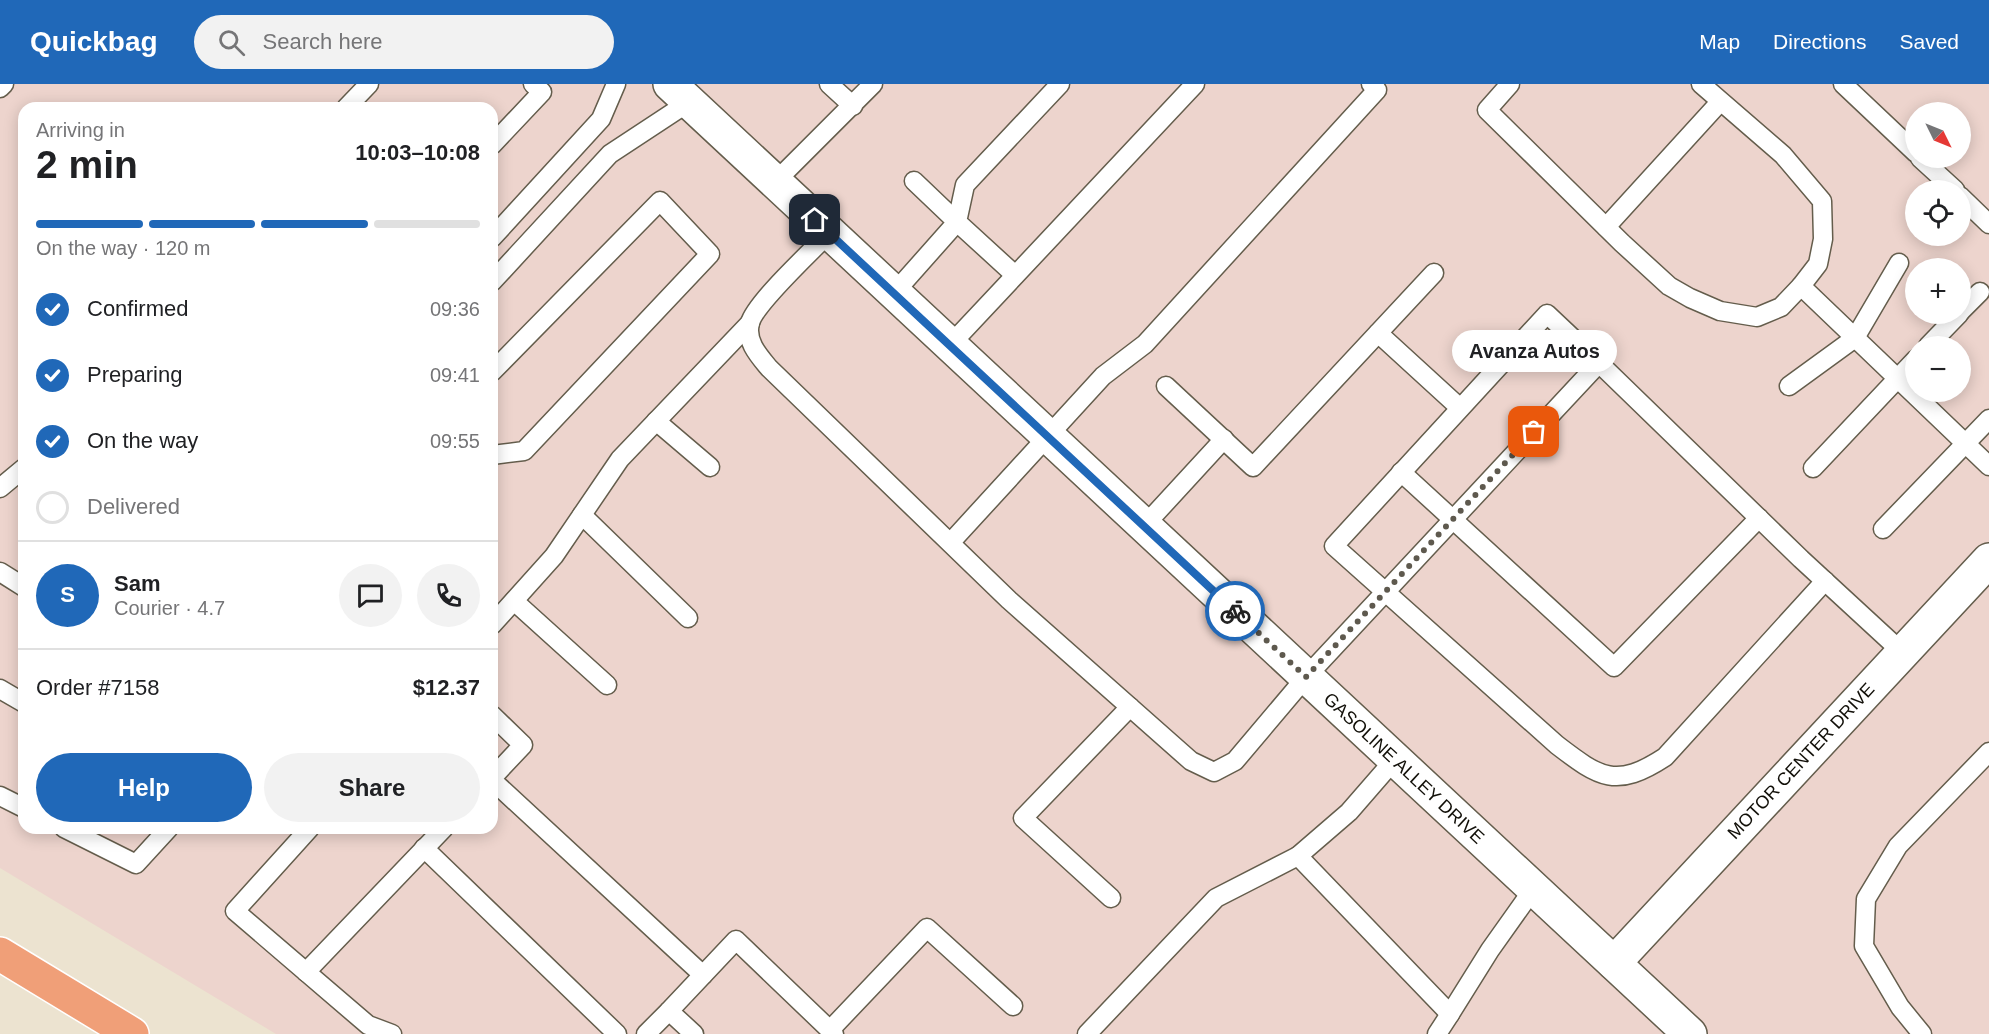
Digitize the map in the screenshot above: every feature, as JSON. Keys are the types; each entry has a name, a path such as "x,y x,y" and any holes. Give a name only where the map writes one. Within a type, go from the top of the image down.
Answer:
{"highway":[{"path":"0,954 132,1034"}],"street":[{"name":"GASOLINE ALLEY DRIVE","path":"680,93 1690,1034"},
{"name":"MOTOR CENTER DRIVE","path":"1614,963 1989,560"}],"lane":[{"path":"0,88 4,84"},
{"path":"352,102 369,84"},
{"path":"498,139 542,92 533,84"},
{"path":"498,231 601,119 616,84"},
{"path":"829,84 853,106"},
{"path":"775,182 873,84"},
{"path":"894,293 957,222 965,185 1060,84"},
{"path":"950,345 1194,84"},
{"path":"951,542 1103,376 1153,335 1377,90 1371,84"},
{"path":"1510,84 1487,110 1605,227 1668,286 1720,311 1757,317 1781,307 1818,264 1823,238 1822,201 1783,155 1701,84"},
{"path":"1843,84 1905,143"},
{"path":"498,275 610,154 680,93"},
{"path":"1605,227 1720,102"},
{"path":"1931,168 1943,180"},
{"path":"914,182 1015,275"},
{"path":"498,366 660,201 710,254 524,451 498,454"},
{"path":"1971,207 1989,224"},
{"path":"498,618 554,556 620,459 750,323 764,301 829,233"},
{"path":"1789,386 1855,338 1899,263"},
{"path":"1166,386 1253,467 1434,273"},
{"path":"1801,286 1989,466"},
{"path":"1971,301 1980,292"},
{"path":"1825,581 1665,757 1639,774 1614,777 1585,767 1557,745 1334,546 1547,314 1825,581 1903,652"},
{"path":"750,323 752,347 769,368 1009,600 1191,761 1214,772 1235,761 1306,677 1599,363"},
{"path":"1938,336 1949,324"},
{"path":"1378,333 1460,408"},
{"path":"1813,468 1905,370"},
{"path":"1883,529 1989,419"},
{"path":"656,421 710,467"},
{"path":"1144,526 1224,439"},
{"path":"1401,472 1614,668 1759,518"},
{"path":"0,488 18,473"},
{"path":"582,515 688,618"},
{"path":"0,572 18,582"},
{"path":"514,601 607,685"},
{"path":"0,689 18,699"},
{"path":"1112,898 1023,818 1130,707"},
{"path":"498,721 523,745 498,772"},
{"path":"1922,1034 1900,1007 1864,946 1866,899 1898,846 1989,752"},
{"path":"1087,1034 1216,898 1298,856 1349,812 1395,759"},
{"path":"498,785 702,975"},
{"path":"0,796 18,805"},
{"path":"76,834 136,864 164,834"},
{"path":"305,834 235,911 368,1025 392,1034"},
{"path":"306,972 438,834"},
{"path":"424,848 617,1034"},
{"path":"1298,856 1450,1014"},
{"path":"1437,1034 1490,950 1534,888"},
{"path":"646,1034 736,940 832,1032 927,928 1013,1006"},
{"path":"669,1011 694,1034"}],"shaded area":[{"path":"0,84 1989,84 1989,1034 276,1034 0,868"}],"way so far":[{"path":"1235,611 1306,677 1534,432"}],"place":[{"name":"Avanza Autos","path":"1534,432"}],"route":[{"path":"815,220 1235,611"}]}
